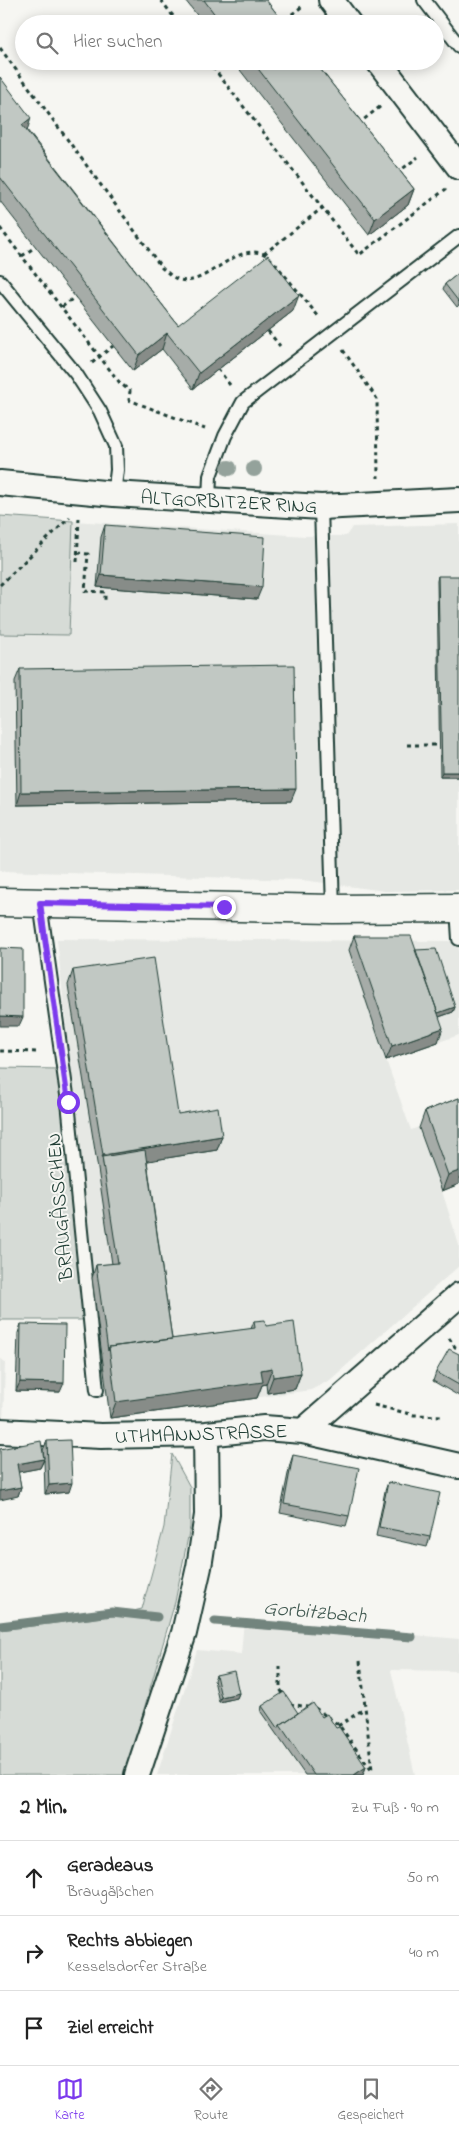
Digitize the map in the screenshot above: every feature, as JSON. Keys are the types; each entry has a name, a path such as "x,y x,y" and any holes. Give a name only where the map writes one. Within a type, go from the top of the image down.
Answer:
{"main road":[{"path":"0,902 333,909 458,908"}],"street":[{"path":"319,1 337,15"},
{"path":"384,70 455,176"},
{"name":"ALTGORBITZER RING","path":"0,483 114,494 321,507 459,500"},
{"path":"303,1431 459,1295"},
{"name":"UTHMANNSTRASSE","path":"0,1431 100,1436 206,1434 264,1428 303,1431 459,1466"},
{"path":"137,1775 184,1633 199,1567 207,1515 206,1434"}],"lane":[{"path":"424,0 435,15"},
{"path":"444,26 459,46"},
{"path":"209,500 210,476 225,436 243,402 459,236"},
{"path":"0,281 76,374 100,412 116,446 117,470 114,494"},
{"path":"321,507 333,909"},
{"name":"BRAUGÄSSCHEN","path":"40,903 68,1102 97,1390"},
{"path":"458,908 459,939"}],"path":[{"path":"161,0 172,15"},
{"path":"295,15 319,1"},
{"path":"0,48 15,68"},
{"path":"16,70 162,268 169,274 177,279 191,281 237,256 251,253 264,254 273,261 333,334 377,399 378,480"},
{"path":"215,70 359,255 455,176"},
{"path":"318,74 322,70"},
{"path":"357,125 386,102"},
{"path":"396,174 424,152"},
{"path":"264,254 322,208"},
{"path":"0,228 99,357 120,383 130,391 129,400 225,436"},
{"path":"22,256 36,247"},
{"path":"62,307 75,296"},
{"path":"268,331 279,345"},
{"path":"99,357 113,346"},
{"path":"218,369 230,384"},
{"path":"0,585 71,516"},
{"path":"77,562 79,517"},
{"path":"77,553 88,554 85,591 105,592 104,601"},
{"path":"407,745 439,745"},
{"path":"0,1051 61,1053"},
{"path":"350,1391 374,1405 414,1415 444,1416"},
{"path":"280,1666 280,1689 290,1704 316,1708 337,1726 372,1771 360,1661"},
{"path":"337,1726 364,1708"}],"shaded area":[{"path":"0,516 73,521 69,635 0,634"},
{"path":"73,521 305,536 346,536 352,527 459,524 459,890 385,891 302,880 0,871 0,634 69,635"},
{"path":"57,939 459,941 459,1035 386,1060 411,1130 419,1127 442,1191 459,1245 459,1266 330,1380 311,1390 110,1418 92,1278"},
{"path":"0,1068 59,1069 83,1320 0,1320"},
{"path":"0,1358 5,1363 3,1421 0,1421"},
{"path":"172,1454 190,1487 190,1527 175,1602 125,1775 0,1775 0,1630 112,1616 142,1609 164,1527"},
{"path":"244,1620 459,1639 459,1671 391,1670 415,1775 157,1775 197,1650 241,1654"}],"building":[{"path":"204,0 266,0 278,15 215,15"},
{"path":"259,70 321,70 414,189 375,219"},
{"path":"0,77 31,118 22,125 178,325 268,255 299,295 199,373 167,333 139,355 0,177"},
{"path":"459,273 459,302 445,284"},
{"path":"105,525 265,537 262,587 101,575"},
{"path":"438,576 459,576 459,772 442,772"},
{"path":"294,665 296,789 21,792 20,669"},
{"path":"354,936 411,936 443,1028 392,1046"},
{"path":"0,948 23,949 23,1017 0,1016"},
{"path":"436,949 455,1007 438,1013 415,950"},
{"path":"154,958 178,1114 218,1107 222,1136 103,1155 73,970"},
{"path":"459,1098 459,1171 448,1175 425,1111"},
{"path":"145,1150 172,1339 109,1347 108,1351 96,1265 118,1263 102,1157"},
{"path":"265,1320 266,1326 294,1322 301,1373 273,1377 272,1368 261,1370 263,1382 116,1402 109,1347 255,1328 254,1321"},
{"path":"21,1324 65,1325 64,1383 20,1382"},
{"path":"449,1349 459,1354 459,1385 436,1372"},
{"path":"70,1440 72,1483 49,1485 47,1441"},
{"path":"41,1441 44,1459 17,1464 21,1487 0,1491 0,1449"},
{"path":"293,1455 359,1468 349,1516 284,1504"},
{"path":"388,1482 440,1493 430,1537 379,1527"},
{"path":"234,1671 239,1693 221,1697 216,1675"},
{"path":"284,1692 298,1713 280,1725 278,1729 262,1706"},
{"path":"313,1703 322,1717 327,1714 336,1728 339,1727 366,1767 354,1775 314,1775 280,1725"}],"waterway":[{"name":"Gorbitzbach","path":"0,1626 112,1612 157,1617"},
{"name":"Gorbitzbach","path":"215,1621 412,1637"}],"route":[{"path":"68,1102 40,903 224,907"}]}
